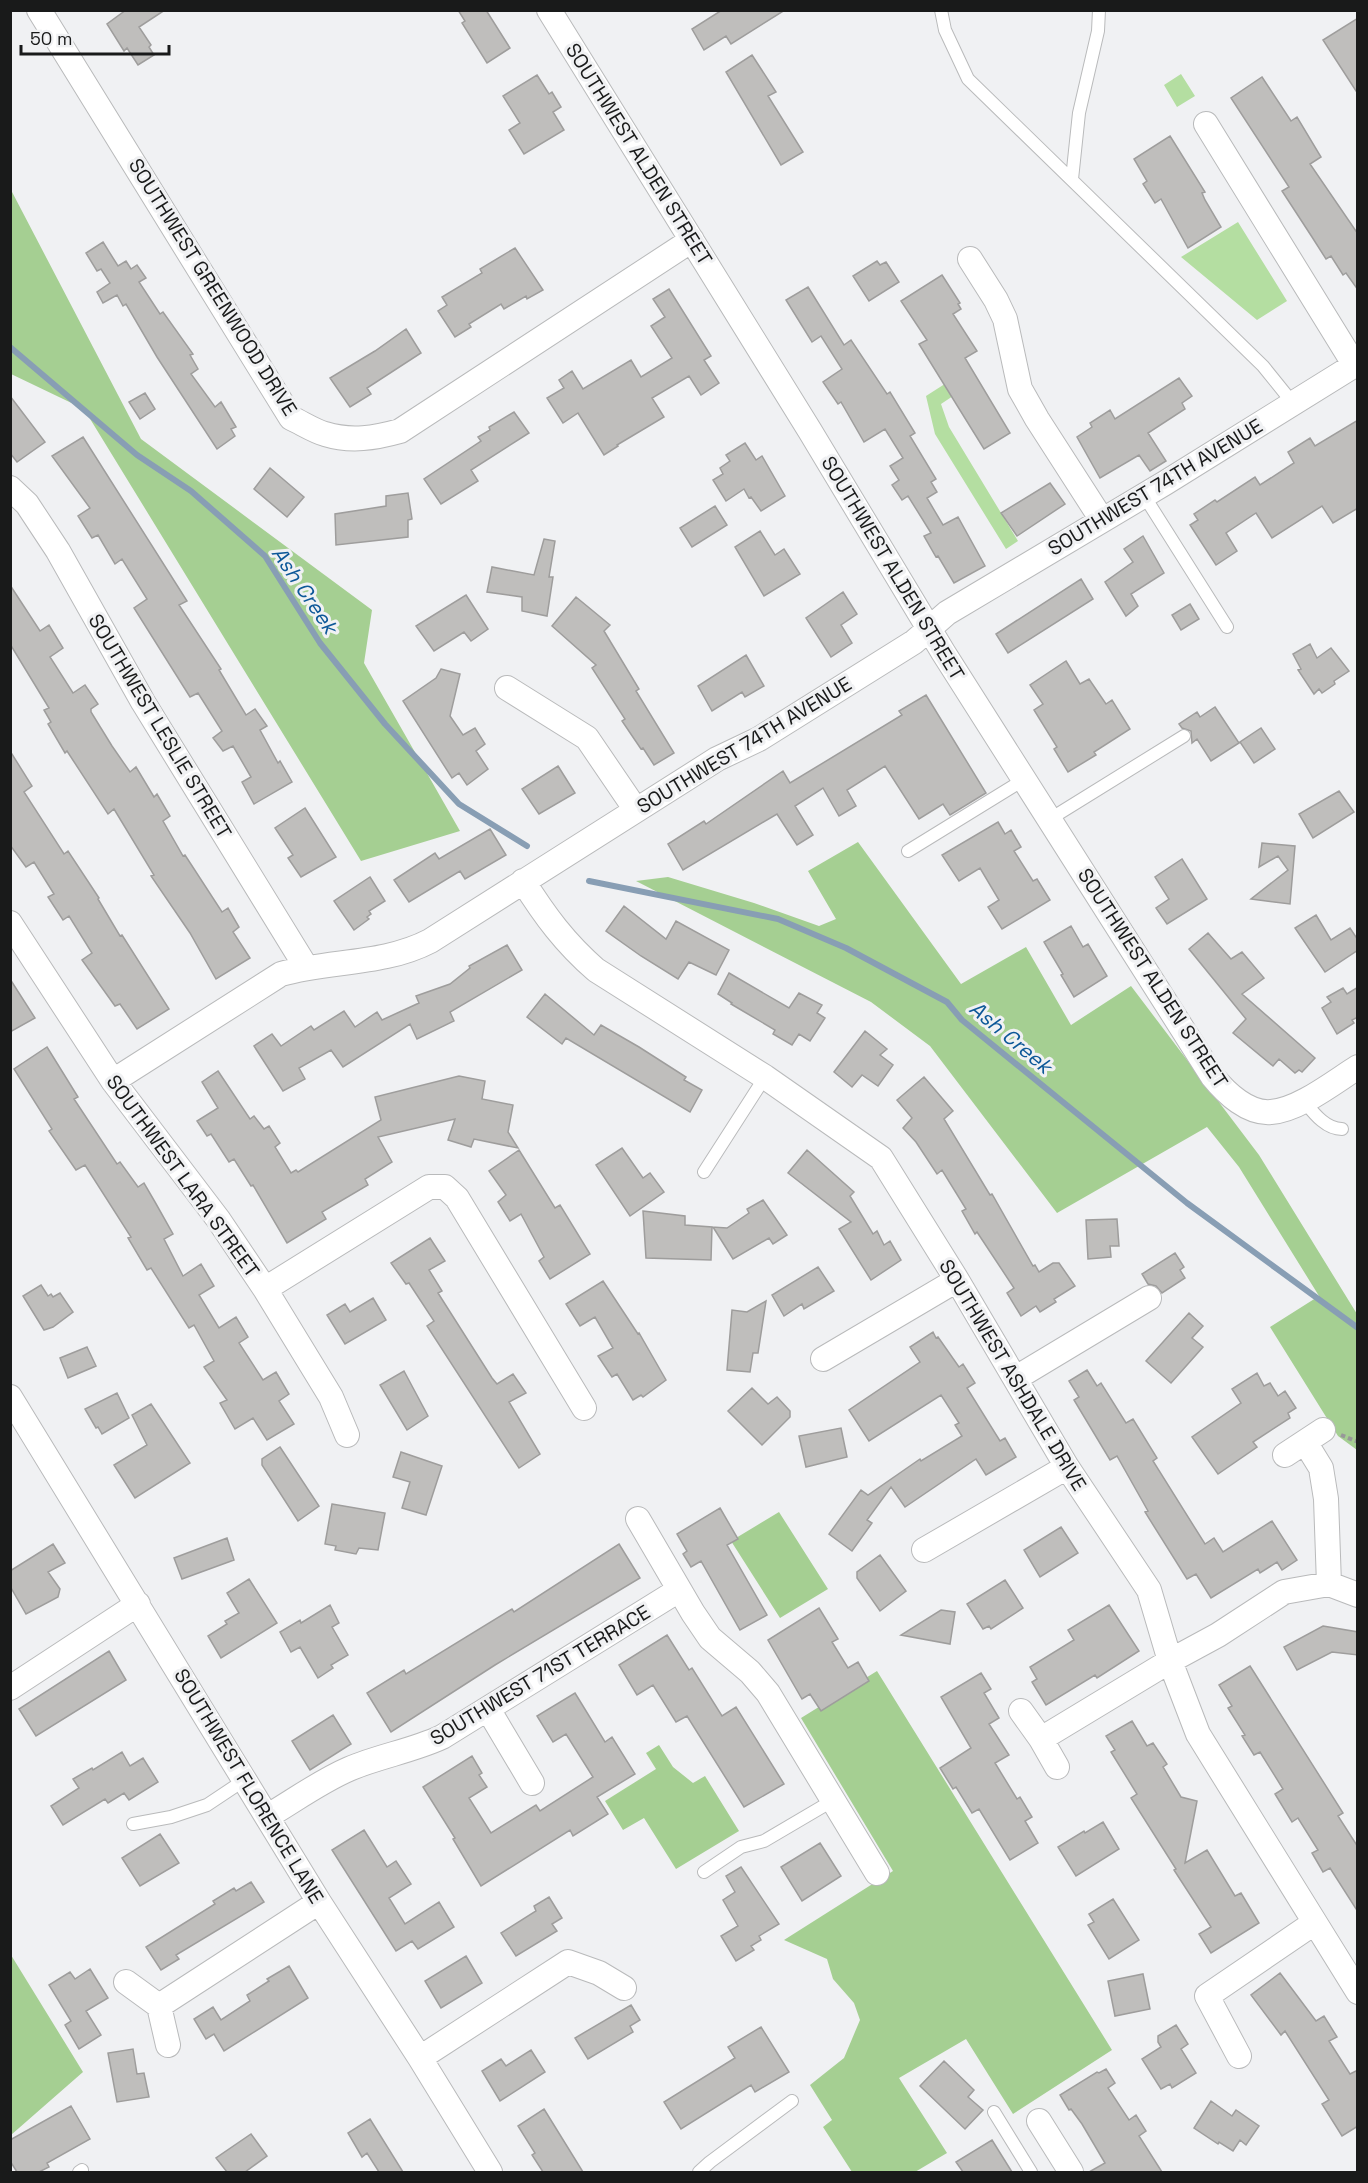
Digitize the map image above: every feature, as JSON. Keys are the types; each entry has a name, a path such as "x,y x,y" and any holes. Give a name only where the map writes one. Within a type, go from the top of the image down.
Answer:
{"street":[{"name":"SOUTHWEST GREENWOOD DRIVE","path":"39,10 291,418 325,434 353,439 377,437 400,431 692,240"},
{"name":"SOUTHWEST ALDEN STREET","path":"549,10 943,652 1213,1077 1228,1093 1255,1109 1270,1112 1303,1100"},
{"path":"1206,124 1356,363"},
{"path":"970,259 1005,319 1020,389 1036,419 1102,520"},
{"name":"SOUTHWEST 74TH AVENUE","path":"113,1082 280,974 306,967 381,957 414,949 717,759 769,733 914,642 947,613 1143,494 1165,483 1356,363"},
{"name":"SOUTHWEST LESLIE STREET","path":"10,488 27,504 58,551 142,702 306,967"},
{"path":"507,688 587,738 636,810"},
{"name":"SOUTHWEST ASHDALE DRIVE","path":"523,882 548,920 572,949 596,970 765,1077 881,1158 1016,1378 1067,1467 1149,1590 1170,1662 1198,1734 1358,1992"},
{"name":"SOUTHWEST LARA STREET","path":"12,928 113,1082 218,1219 265,1289 331,1397 346,1435"},
{"path":"1303,1100 1358,1067"},
{"path":"265,1289 429,1187 445,1186 457,1198 584,1408"},
{"path":"823,1359 957,1280"},
{"path":"1016,1378 1149,1298"},
{"name":"SOUTHWEST FLORENCE LANE","path":"10,1397 246,1779 319,1902 420,2058 490,2172"},
{"path":"1285,1455 1314,1436 1326,1499 1329,1584"},
{"path":"924,1550 1067,1467"},
{"path":"638,1519 710,1638 750,1672 768,1693 877,1874"},
{"path":"1041,1739 1218,1635 1284,1592 1329,1584 1358,1594"},
{"name":"SOUTHWEST 71ST TERRACE","path":"268,1816 333,1776 375,1760 423,1746 488,1709 680,1590"},
{"path":"10,1688 138,1604"},
{"path":"488,1709 532,1783"},
{"path":"1021,1711 1057,1767"},
{"path":"159,2006 319,1902"},
{"path":"1239,2056 1207,1996 1314,1923"},
{"path":"420,2058 568,1962 599,1973 624,1988"},
{"path":"126,1982 159,2006 168,2045"},
{"path":"1039,2121 1071,2172"}],"lane":[{"path":"940,10 945,30 968,79 1263,366 1292,402"},
{"path":"1072,179 1079,113 1098,31 1099,10"},
{"path":"1143,494 1227,627"},
{"path":"1050,819 1184,736"},
{"path":"908,851 1025,779"},
{"path":"704,1172 765,1077"},
{"path":"1303,1100 1326,1124 1335,1129 1342,1129"},
{"path":"133,1824 171,1817 207,1805 246,1779"},
{"path":"704,1872 741,1847 764,1841 832,1801"},
{"path":"699,2172 792,2101"},
{"path":"994,2112 1031,2172"}],"green space":[{"path":"1181,74 1195,96 1177,107 1164,85"},
{"path":"11,190 141,439 372,610 364,663 460,831 361,861 84,409 11,374"},
{"path":"1238,222 1287,301 1257,320 1181,257"},
{"path":"951,380 959,392 941,404 949,427 1018,541 1006,549 935,434 926,396"},
{"path":"858,842 961,984 1026,947 1071,1025 1131,986 1259,1155 1357,1314 1357,1450 1338,1436 1270,1327 1319,1296 1239,1167 1207,1127 1057,1213 930,1046 871,1002 636,881 668,877 754,903 819,926 836,919 808,871"},
{"path":"779,1512 828,1589 780,1618 731,1541"},
{"path":"877,1671 1112,2050 1013,2114 966,2039 899,2078 947,2153 915,2172 852,2172 823,2127 832,2120 810,2085 844,2058 860,2020 854,2003 833,1979 827,1959 784,1940 893,1871 801,1718"},
{"path":"659,1745 673,1767 693,1783 705,1776 739,1831 676,1869 644,1818 623,1830 605,1801 656,1769 646,1753"},
{"path":"11,1955 83,2072 10,2135"}],"building":[{"path":"126,10 165,10 139,27 151,45 149,47 154,55 138,65 127,48 124,51 107,24"},
{"path":"458,10 486,10 510,48 487,63 462,23 465,21"},
{"path":"722,10 785,10 731,44 726,36 704,50 692,29"},
{"path":"1358,18 1358,94 1323,40"},
{"path":"752,55 776,92 768,96 803,152 781,165 726,72"},
{"path":"537,75 561,107 553,112 564,130 524,154 509,130 520,123 503,96"},
{"path":"1262,77 1291,121 1297,117 1321,157 1310,164 1358,234 1358,290 1346,273 1343,275 1331,256 1326,259 1282,191 1289,187 1231,98"},
{"path":"1170,136 1205,192 1202,193 1205,200 1221,227 1188,248 1161,199 1155,203 1143,184 1147,181 1134,159"},
{"path":"103,242 118,266 126,261 131,269 137,265 146,278 139,282 160,314 163,312 193,354 190,355 198,369 191,374 215,407 221,402 236,427 231,429 235,436 217,449 157,357 126,304 123,306 117,295 103,303 97,292 110,283 101,269 97,271 86,253"},
{"path":"515,248 543,290 527,299 526,296 504,309 501,304 469,324 471,327 455,337 438,311 447,305 442,297 482,273 480,269"},
{"path":"877,261 880,265 886,262 899,282 869,301 853,276"},
{"path":"942,275 960,303 958,304 961,309 953,314 977,351 965,358 1010,433 984,449 919,344 927,340 901,301"},
{"path":"808,287 844,345 851,340 887,394 890,392 915,433 910,436 936,479 931,482 937,492 927,498 943,525 958,517 985,566 954,583 924,536 931,533 908,496 902,500 892,485 899,480 890,466 903,458 885,429 864,442 841,402 838,404 823,382 842,369 821,336 812,342 786,300"},
{"path":"669,289 711,356 704,360 719,383 701,395 689,376 652,398 664,417 604,455 578,413 563,423 547,398 564,388 559,380 572,371 583,389 631,360 641,377 672,358 651,326 665,317 653,299"},
{"path":"406,329 421,353 367,388 371,394 350,407 330,378"},
{"path":"1179,378 1192,396 1182,403 1185,409 1148,433 1166,461 1150,471 1139,455 1100,478 1077,437 1092,427 1090,423 1110,410 1115,419"},
{"path":"145,393 155,409 140,419 129,402"},
{"path":"10,396 45,442 17,462 10,453"},
{"path":"514,412 529,433 471,470 478,481 441,504 424,479 481,441 478,437 490,430 489,427"},
{"path":"1358,420 1358,508 1333,523 1322,506 1272,538 1256,513 1226,533 1237,551 1216,565 1190,525 1198,520 1194,514 1255,477 1260,485 1294,463 1288,452 1310,438 1315,446"},
{"path":"83,437 187,601 179,605 221,669 219,670 246,715 255,709 267,726 260,730 278,763 280,761 292,782 254,804 242,782 251,777 233,746 223,751 213,738 222,731 198,693 190,697 134,608 147,599 122,559 115,564 98,535 92,538 78,516 90,508 52,456"},
{"path":"745,443 756,460 762,456 785,496 761,511 744,489 726,501 713,480 723,474 720,468 730,461 726,455"},
{"path":"270,468 304,497 287,517 254,489"},
{"path":"1050,483 1065,504 1017,536 1001,513"},
{"path":"408,493 412,519 408,520 408,537 336,545 335,514 386,506 386,496"},
{"path":"715,506 727,525 692,547 680,528"},
{"path":"760,531 775,555 784,549 800,574 764,596 735,547"},
{"path":"1143,536 1164,573 1131,594 1138,606 1126,616 1105,582 1133,562 1124,549"},
{"path":"544,539 555,541 549,577 553,577 547,616 522,611 522,597 487,592 492,567 534,575"},
{"path":"1081,579 1093,599 1008,653 996,634"},
{"path":"10,585 40,631 49,625 63,648 50,657 73,693 85,685 98,704 91,709 91,712 112,746 130,772 136,767 154,797 157,794 170,816 163,821 183,856 185,855 222,912 228,908 239,927 233,932 250,958 216,979 190,933 151,876 154,875 114,809 108,814 67,751 65,753 48,724 51,722 44,710 49,708 10,644"},
{"path":"843,592 857,614 841,625 852,643 831,657 806,618"},
{"path":"466,595 488,629 471,641 464,632 434,651 416,626"},
{"path":"576,597 610,625 604,631 639,689 636,691 674,753 654,765 622,721 625,719 592,668 596,665 552,626"},
{"path":"1190,604 1199,619 1181,630 1172,615"},
{"path":"1310,644 1317,658 1331,648 1349,671 1322,693 1319,689 1314,694 1298,670 1301,669 1293,654"},
{"path":"746,655 764,686 745,697 742,692 712,711 698,686"},
{"path":"1066,661 1080,684 1089,679 1106,704 1112,700 1130,729 1094,752 1096,755 1068,772 1054,749 1057,747 1034,710 1043,704 1030,685"},
{"path":"441,669 460,674 450,716 463,735 475,728 485,744 476,751 488,769 467,785 459,773 452,778 403,701 436,678"},
{"path":"926,695 986,793 950,815 943,804 919,819 885,766 847,790 856,806 839,816 823,788 795,806 813,835 797,845 777,814 683,870 668,844 704,821 706,824 783,771 790,783 902,715 899,711"},
{"path":"1215,707 1239,743 1211,761 1197,739 1192,743 1191,731 1182,728 1179,724 1197,712 1200,717"},
{"path":"1261,728 1275,749 1254,763 1240,742"},
{"path":"10,751 32,786 24,792 64,854 68,851 99,898 120,936 122,935 169,1009 137,1029 120,1004 115,1006 82,960 92,953 69,916 63,920 48,897 54,894 34,862 26,867 10,845"},
{"path":"558,766 575,793 539,814 522,789"},
{"path":"1339,791 1354,812 1313,838 1299,814"},
{"path":"305,808 336,857 301,877 288,858 293,855 275,828"},
{"path":"998,822 1005,834 1011,830 1021,847 1014,851 1033,881 1037,879 1050,900 1002,929 988,907 999,900 980,868 959,881 942,855"},
{"path":"490,829 506,855 465,879 460,871 409,902 394,880 435,853 439,859"},
{"path":"1262,843 1295,846 1290,904 1251,899 1288,870 1278,856 1259,867"},
{"path":"1182,859 1207,899 1167,924 1156,908 1169,899 1155,877"},
{"path":"370,877 385,901 369,911 371,914 367,917 369,919 354,930 334,901"},
{"path":"624,906 666,939 676,921 729,950 716,975 689,962 678,979 606,931"},
{"path":"1316,915 1331,940 1350,928 1358,940 1358,950 1325,972 1295,928"},
{"path":"1071,926 1083,947 1088,944 1107,976 1074,997 1044,942"},
{"path":"1208,933 1231,959 1242,952 1264,978 1242,994 1315,1058 1302,1072 1299,1070 1295,1073 1279,1059 1273,1066 1233,1033 1246,1019 1189,949"},
{"path":"507,945 522,970 450,1012 454,1021 417,1039 410,1024 343,1067 331,1050 299,1068 305,1079 283,1091 254,1046 272,1034 281,1046 311,1026 314,1030 344,1011 355,1027 377,1012 382,1020 419,1003 416,996 450,984 470,968 469,966"},
{"path":"729,973 789,1008 799,993 822,1005 817,1013 825,1018 810,1041 799,1034 792,1045 773,1034 775,1030 718,994"},
{"path":"10,979 35,1018 10,1032"},
{"path":"1358,987 1358,1017 1352,1020 1354,1023 1337,1034 1322,1008 1331,1002 1327,997 1343,988 1347,994"},
{"path":"545,994 594,1035 601,1025 686,1077 684,1080 702,1090 690,1112 566,1038 562,1044 527,1017"},
{"path":"865,1031 887,1049 880,1055 893,1065 878,1086 862,1075 852,1087 834,1072"},
{"path":"47,1047 78,1097 74,1099 117,1164 120,1162 138,1187 144,1183 173,1234 164,1239 183,1276 201,1264 214,1286 199,1295 219,1328 236,1317 248,1337 239,1343 263,1380 276,1372 289,1394 279,1401 294,1424 267,1440 253,1418 235,1429 220,1403 227,1400 204,1367 214,1361 194,1325 189,1328 151,1268 147,1270 128,1238 131,1237 85,1165 76,1170 49,1131 52,1129 14,1069"},
{"path":"218,1071 250,1119 254,1116 264,1129 269,1126 280,1143 275,1147 291,1173 296,1170 298,1172 381,1120 375,1097 459,1076 485,1081 482,1099 513,1105 508,1132 518,1148 474,1139 471,1147 448,1140 455,1119 378,1137 392,1162 365,1179 368,1185 322,1212 326,1219 287,1243 253,1185 251,1186 234,1159 229,1162 211,1134 207,1136 197,1121 218,1108 202,1082"},
{"path":"924,1077 953,1111 944,1119 990,1195 992,1194 1033,1266 1035,1265 1039,1272 1053,1263 1059,1263 1075,1286 1054,1299 1056,1302 1040,1312 1036,1306 1021,1316 1007,1293 1014,1288 977,1232 975,1234 962,1211 966,1209 942,1170 937,1174 916,1142 903,1128 912,1118 897,1100"},
{"path":"622,1148 643,1178 650,1173 664,1192 630,1216 596,1165"},
{"path":"519,1150 555,1208 560,1205 590,1254 550,1279 539,1261 544,1257 521,1214 510,1221 498,1202 506,1195 489,1171"},
{"path":"807,1150 854,1192 850,1196 873,1234 877,1231 884,1245 890,1241 901,1260 871,1280 839,1229 851,1222 788,1173"},
{"path":"763,1200 787,1235 773,1244 769,1238 733,1259 713,1227 727,1228 749,1213 747,1209"},
{"path":"643,1211 685,1216 685,1225 712,1227 711,1260 646,1258"},
{"path":"1117,1219 1119,1246 1110,1246 1111,1257 1088,1259 1086,1220"},
{"path":"430,1238 445,1261 429,1270 442,1291 438,1293 497,1384 513,1374 526,1393 509,1402 540,1454 519,1468 427,1326 434,1321 409,1283 406,1284 391,1263"},
{"path":"1175,1253 1184,1267 1180,1270 1185,1278 1162,1293 1156,1286 1148,1284 1142,1274"},
{"path":"818,1267 834,1291 804,1309 802,1304 784,1316 772,1295"},
{"path":"603,1281 639,1333 666,1380 643,1397 641,1395 633,1400 617,1374 612,1377 598,1356 613,1348 595,1317 580,1326 566,1304"},
{"path":"41,1285 48,1296 51,1294 53,1297 60,1293 73,1312 53,1327 44,1330 23,1296"},
{"path":"373,1298 386,1320 345,1344 327,1315 345,1304 350,1312"},
{"path":"766,1301 758,1353 753,1353 750,1372 727,1370 732,1310 747,1312"},
{"path":"1189,1313 1203,1326 1192,1338 1203,1347 1171,1383 1146,1361"},
{"path":"933,1332 959,1367 963,1364 975,1383 967,1388 1000,1441 1005,1438 1016,1457 986,1475 976,1459 905,1507 891,1487 867,1520 872,1523 852,1551 829,1534 861,1490 868,1495 920,1459 921,1461 962,1436 955,1425 959,1423 941,1395 869,1441 849,1410 920,1362 910,1347"},
{"path":"87,1347 96,1366 68,1378 60,1358"},
{"path":"1087,1370 1097,1386 1101,1383 1126,1423 1133,1419 1157,1458 1153,1461 1205,1544 1214,1538 1223,1552 1272,1521 1297,1560 1282,1570 1277,1562 1260,1573 1258,1569 1211,1598 1196,1574 1187,1579 1145,1512 1148,1511 1117,1456 1110,1460 1074,1400 1079,1397 1069,1381"},
{"path":"404,1371 428,1416 407,1430 380,1385"},
{"path":"1257,1373 1264,1386 1270,1383 1278,1396 1285,1391 1296,1408 1288,1413 1290,1418 1253,1442 1257,1447 1218,1474 1192,1437 1241,1403 1232,1389"},
{"path":"752,1388 768,1404 777,1397 790,1411 790,1417 762,1445 728,1411"},
{"path":"117,1393 129,1418 102,1434 85,1409"},
{"path":"151,1404 190,1463 135,1498 114,1465 147,1445 132,1415"},
{"path":"841,1428 847,1457 806,1467 799,1436"},
{"path":"280,1447 319,1506 298,1521 262,1465 262,1459"},
{"path":"401,1452 442,1466 426,1515 402,1508 410,1482 393,1477"},
{"path":"332,1504 385,1513 378,1550 359,1548 356,1554 335,1550 336,1546 325,1544"},
{"path":"720,1508 738,1539 727,1545 767,1615 740,1630 701,1561 691,1567 683,1554 687,1551 677,1534"},
{"path":"1061,1527 1078,1553 1040,1577 1024,1550"},
{"path":"227,1538 234,1560 182,1579 174,1558"},
{"path":"53,1544 65,1563 48,1572 60,1589 58,1597 26,1614 10,1586 10,1571"},
{"path":"619,1544 640,1578 495,1665 391,1732 367,1693 404,1670 406,1674 512,1609 514,1612"},
{"path":"880,1555 906,1591 880,1611 857,1578 857,1572"},
{"path":"249,1579 277,1623 221,1658 208,1636 227,1624 225,1621 239,1613 227,1593"},
{"path":"1005,1580 1023,1608 991,1629 989,1626 983,1629 967,1604"},
{"path":"330,1605 339,1623 332,1627 348,1655 331,1665 333,1668 318,1678 300,1647 291,1652 280,1632 300,1620 301,1623"},
{"path":"1109,1605 1139,1651 1097,1678 1095,1675 1046,1705 1032,1682 1037,1679 1030,1667 1074,1640 1068,1630"},
{"path":"819,1608 838,1639 832,1642 848,1668 858,1662 869,1681 821,1711 810,1694 802,1699 768,1640"},
{"path":"941,1610 955,1612 950,1644 901,1635"},
{"path":"1323,1626 1358,1632 1358,1655 1332,1652 1297,1670 1284,1647"},
{"path":"667,1635 689,1670 692,1668 722,1716 736,1707 784,1784 744,1807 687,1716 676,1722 653,1685 637,1695 619,1665"},
{"path":"109,1651 126,1680 36,1736 19,1709"},
{"path":"1250,1666 1343,1813 1338,1816 1358,1847 1358,1912 1330,1868 1323,1872 1312,1853 1318,1850 1298,1818 1292,1822 1275,1794 1283,1789 1260,1752 1254,1755 1242,1736 1245,1735 1228,1708 1232,1706 1219,1685"},
{"path":"981,1673 991,1689 984,1693 999,1718 989,1724 1009,1755 995,1763 1017,1799 1020,1797 1032,1817 1025,1821 1038,1843 1010,1860 979,1809 972,1813 956,1787 953,1789 940,1768 971,1748 941,1697"},
{"path":"575,1693 605,1742 612,1737 635,1774 597,1797 608,1814 573,1836 570,1830 481,1886 453,1839 455,1838 423,1787 472,1756 482,1773 479,1775 487,1787 469,1798 491,1833 536,1805 540,1811 593,1777 566,1734 553,1742 537,1716"},
{"path":"333,1715 351,1744 310,1770 292,1741"},
{"path":"1132,1721 1147,1746 1153,1743 1167,1764 1163,1767 1181,1797 1197,1801 1185,1863 1207,1850 1235,1896 1241,1893 1259,1923 1211,1953 1199,1934 1211,1927 1131,1798 1137,1794 1111,1752 1115,1750 1106,1736"},
{"path":"122,1752 130,1766 143,1758 158,1782 129,1800 124,1793 108,1803 105,1799 63,1825 51,1806 79,1788 73,1779"},
{"path":"1103,1822 1119,1849 1076,1876 1058,1847"},
{"path":"364,1830 387,1867 396,1861 411,1884 389,1898 405,1924 439,1902 454,1927 418,1949 412,1941 396,1951 332,1850"},
{"path":"160,1834 179,1863 140,1886 122,1858"},
{"path":"820,1843 841,1876 802,1901 781,1867"},
{"path":"741,1867 779,1924 759,1936 761,1940 751,1946 754,1950 736,1961 721,1936 738,1926 723,1900 735,1892 726,1876"},
{"path":"251,1882 264,1902 176,1955 179,1959 161,1970 146,1947 215,1904 213,1901 234,1888 236,1891"},
{"path":"549,1897 562,1918 552,1924 557,1931 516,1956 501,1933 536,1911 534,1906"},
{"path":"1113,1899 1139,1940 1109,1959 1088,1925 1094,1922 1089,1914"},
{"path":"466,1956 482,1983 441,2008 425,1981"},
{"path":"289,1966 308,1998 224,2051 214,2034 206,2039 194,2019 213,2007 221,2020 250,2001 247,1995 269,1981 267,1979"},
{"path":"90,1969 108,1998 86,2011 101,2035 79,2049 65,2025 71,2021 49,1985 70,1972 75,1979"},
{"path":"1280,1973 1316,2021 1324,2016 1337,2037 1329,2041 1350,2074 1358,2070 1358,2126 1342,2136 1322,2104 1329,2100 1285,2031 1281,2035 1251,1995"},
{"path":"1143,1974 1150,2009 1115,2016 1108,1981"},
{"path":"631,2005 640,2020 630,2026 633,2032 588,2059 575,2038"},
{"path":"1176,2025 1188,2044 1181,2049 1196,2073 1172,2088 1170,2084 1161,2089 1142,2059 1161,2047 1158,2036"},
{"path":"761,2027 789,2072 755,2092 751,2085 681,2129 664,2102 735,2058 728,2047"},
{"path":"133,2049 137,2074 144,2073 149,2097 117,2102 108,2053"},
{"path":"531,2050 545,2072 500,2101 482,2071 501,2059 506,2066"},
{"path":"944,2061 974,2090 968,2097 983,2110 965,2129 920,2086"},
{"path":"1106,2069 1115,2083 1108,2088 1129,2120 1136,2115 1146,2131 1139,2136 1162,2172 1089,2172 1105,2163 1082,2124 1071,2109 1069,2110 1060,2095 1097,2072"},
{"path":"1211,2101 1232,2116 1236,2110 1259,2126 1246,2145 1240,2140 1233,2151 1194,2128"},
{"path":"71,2106 90,2139 47,2163 49,2167 39,2172 17,2172 10,2161 10,2140"},
{"path":"544,2109 583,2172 543,2172 532,2155 535,2153 518,2126"},
{"path":"370,2119 403,2172 379,2172 367,2153 362,2157 348,2133"},
{"path":"251,2134 267,2156 245,2172 227,2172 216,2158"},
{"path":"992,2140 1012,2172 963,2172 956,2162"}],"waterway":[{"name":"Ash Creek","path":"10,347 137,455 191,491 265,556 320,643 385,724 459,804 527,846"},
{"name":"Ash Creek","path":"589,881 778,919 846,948 947,1002 962,1020 1187,1203 1358,1328"}]}
